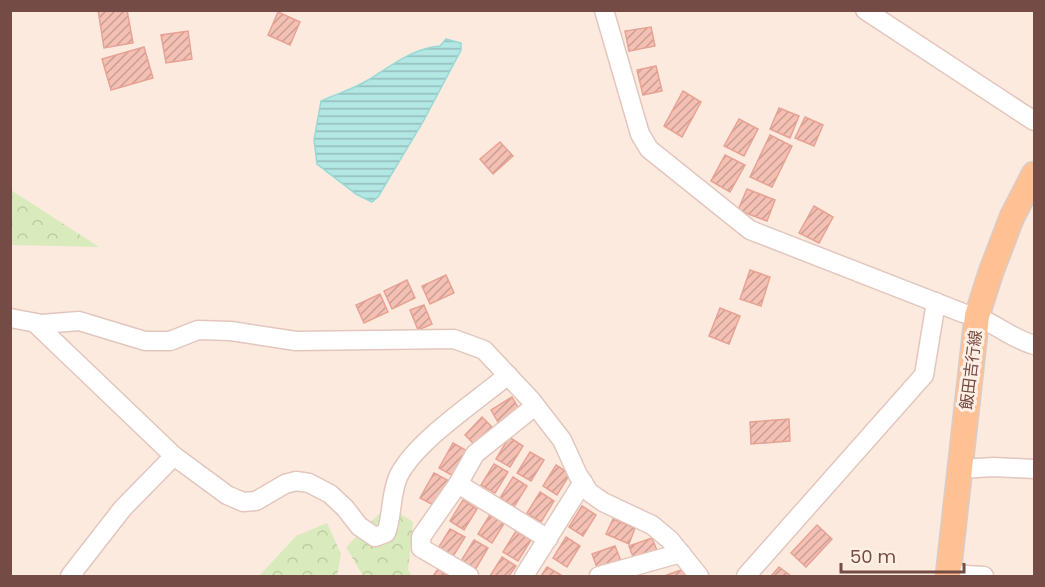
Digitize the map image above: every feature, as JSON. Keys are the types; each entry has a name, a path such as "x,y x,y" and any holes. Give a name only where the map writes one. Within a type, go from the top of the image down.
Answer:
{"main road":[{"name":"飯田吉行線","path":"948,575 977,316 1012,217 1035,174"}],"street":[{"path":"604,10 640,134 649,149 750,230 963,313 977,316 1018,341 1035,345"},
{"path":"865,10 1035,121"},
{"path":"746,576 924,375 936,302"},
{"path":"10,318 35,323 79,321 145,341 170,341 198,330 231,331 296,341 454,339 484,350 536,406 562,440 589,492 603,502 652,525 670,540 699,576"},
{"path":"35,323 174,456 227,495 243,502 256,501 285,484 296,481 309,483 330,494 358,525 375,537 386,533 391,519 393,495 399,474 417,452 432,436 508,375"},
{"path":"469,576 421,548 421,537 458,484 475,454 536,406"},
{"path":"70,576 123,508 174,456"},
{"path":"960,469 994,467 1035,469"},
{"path":"524,576 583,482"},
{"path":"458,484 548,539"},
{"path":"599,576 681,554"},
{"path":"948,575 984,576"}],"green space":[{"path":"11,190 99,247 11,245"},
{"path":"388,505 413,522 408,570 412,576 363,576 346,547"},
{"path":"327,523 341,554 337,576 259,576 296,536"}],"water":[{"path":"446,39 461,43 461,50 424,120 378,197 372,202 356,194 317,164 314,140 321,101 363,83 411,54 440,46"}],"building":[{"path":"98,10 127,10 133,43 104,48"},
{"path":"278,12 300,22 290,45 268,35"},
{"path":"651,27 655,46 629,51 625,31"},
{"path":"188,31 192,59 166,63 161,35"},
{"path":"144,47 153,78 111,90 102,59"},
{"path":"656,66 662,91 643,95 637,70"},
{"path":"683,91 701,102 682,137 664,126"},
{"path":"779,108 799,116 790,138 770,129"},
{"path":"805,117 823,125 814,146 795,138"},
{"path":"739,119 758,129 744,156 724,146"},
{"path":"770,135 792,146 772,187 750,177"},
{"path":"500,142 513,156 493,174 480,159"},
{"path":"725,155 745,165 730,192 711,181"},
{"path":"747,189 775,200 767,221 738,210"},
{"path":"814,206 833,217 819,243 799,233"},
{"path":"750,270 770,277 761,306 740,299"},
{"path":"446,275 454,293 430,304 422,286"},
{"path":"407,280 415,298 392,309 384,291"},
{"path":"380,294 388,312 364,323 356,305"},
{"path":"424,305 432,324 418,330 410,310"},
{"path":"720,308 740,316 729,344 709,336"},
{"path":"512,397 520,411 499,424 491,410"},
{"path":"482,417 494,429 477,447 465,435"},
{"path":"789,419 790,441 751,444 750,422"},
{"path":"509,437 523,446 510,467 496,459"},
{"path":"453,443 469,452 455,477 439,468"},
{"path":"530,452 544,460 531,481 517,473"},
{"path":"494,464 508,472 495,493 481,485"},
{"path":"556,465 570,474 557,495 543,486"},
{"path":"434,473 451,482 437,507 420,498"},
{"path":"513,477 527,486 514,507 500,498"},
{"path":"540,492 554,501 541,522 527,513"},
{"path":"463,500 477,509 464,530 450,521"},
{"path":"582,506 596,515 583,536 569,527"},
{"path":"491,513 505,522 492,543 478,534"},
{"path":"613,519 635,528 629,544 606,534"},
{"path":"817,525 832,539 806,567 791,553"},
{"path":"450,529 465,537 452,558 437,550"},
{"path":"516,531 531,540 518,561 503,552"},
{"path":"566,537 580,546 567,567 553,558"},
{"path":"652,538 658,553 635,562 629,546"},
{"path":"474,540 488,548 475,570 461,561"},
{"path":"615,546 621,561 598,570 592,554"},
{"path":"502,557 516,566 509,576 490,576"},
{"path":"547,567 561,575 561,576 541,576"},
{"path":"779,567 791,576 771,576"},
{"path":"438,569 449,576 433,576"},
{"path":"684,569 687,576 664,576"}]}
